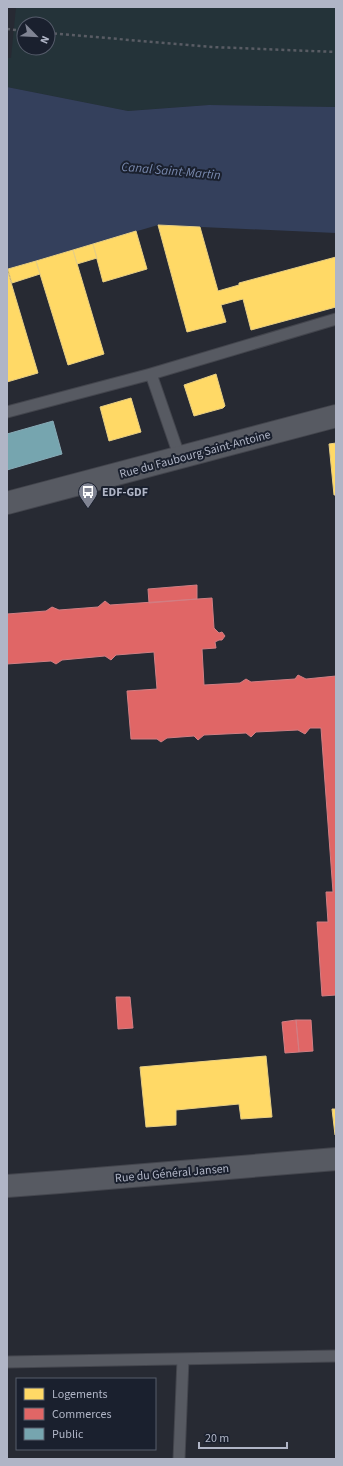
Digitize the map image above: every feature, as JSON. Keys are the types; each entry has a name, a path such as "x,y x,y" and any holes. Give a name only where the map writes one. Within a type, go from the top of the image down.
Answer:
{"street":[{"name":"Rue du Faubourg Saint-Antoine","path":"7,503 336,416"},
{"name":"Rue du Général Jansen","path":"7,1186 336,1159"}],"lane":[{"path":"7,412 151,374 336,319"},
{"path":"151,374 180,458"},
{"path":"7,1362 336,1356"},
{"path":"179,1459 183,1359"}],"path":[{"path":"56,34 212,47 336,52"}],"shaded area":[{"path":"16,7 336,7 336,107 209,105 128,111 7,87 7,58 11,58"}],"water":[{"name":"Canal Saint-Martin","path":"7,87 128,111 209,105 336,107 336,233 158,225 7,269"}],"building: Logements":[{"path":"158,225 200,227 218,291 239,285 239,283 336,257 336,307 251,330 243,299 221,305 226,322 187,332"},
{"path":"136,231 147,269 103,282 93,244"},
{"path":"93,244 97,258 77,264 73,250"},
{"path":"73,250 104,354 68,365 36,261"},
{"path":"36,261 40,274 12,283 8,269"},
{"path":"7,269 38,373 7,382"},
{"path":"216,374 225,406 223,408 194,416 184,385"},
{"path":"131,398 141,432 109,441 100,407"},
{"path":"336,443 336,495 334,495 329,444"},
{"path":"266,1056 272,1117 241,1119 239,1104 176,1110 176,1125 146,1127 140,1067"},
{"path":"332,1109 336,1109 336,1135 335,1135"}],"building: Commerces":[{"path":"197,585 197,599 149,603 148,589"},
{"path":"212,598 214,628 219,633 222,632 225,636 222,640 215,642 216,648 202,649 204,685 240,683 246,679 251,682 295,679 298,675 306,679 336,676 336,995 322,996 317,922 328,922 326,892 333,892 321,728 310,728 305,734 298,730 256,732 251,737 246,733 204,735 198,740 194,736 167,738 161,742 157,739 131,739 127,691 157,689 154,652 116,655 111,660 105,656 62,660 56,664 51,661 7,664 7,614 46,611 52,607 59,610 98,607 105,601 110,605"},
{"path":"116,997 130,997 133,1028 118,1029"},
{"path":"296,1020 311,1020 313,1051 299,1052"},
{"path":"296,1020 299,1052 285,1053 282,1022"}],"building: Public":[{"path":"53,421 62,454 7,470 7,434"}],"place":[{"name":"EDF-GDF","path":"88,509"}]}
